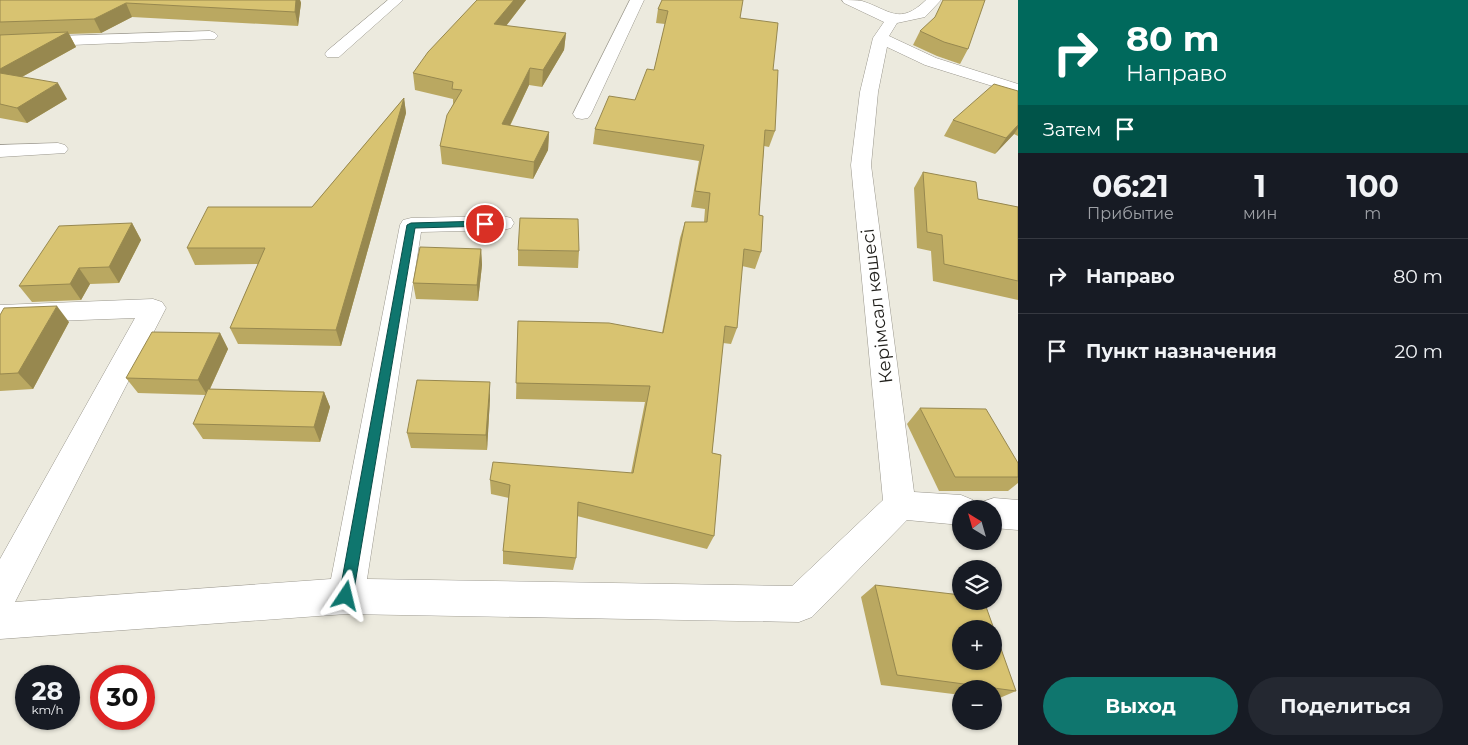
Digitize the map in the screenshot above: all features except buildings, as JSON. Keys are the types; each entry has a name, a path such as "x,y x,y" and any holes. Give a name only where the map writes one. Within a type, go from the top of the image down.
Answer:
{"street":[{"path":"333,54 396,0"},
{"path":"582,114 637,0"},
{"path":"849,0 886,29 896,48 1018,89"},
{"path":"886,29 920,14 934,0"},
{"name":"Керімсал көшесі","path":"886,29 869,92 861,165 900,506"},
{"path":"0,43 210,36"},
{"path":"0,151 58,149"},
{"path":"346,596 411,225 503,223"},
{"path":"0,314 153,308 0,594"},
{"path":"0,621 346,596 799,604 900,506 952,509"},
{"path":"1002,514 1018,515"}],"route":[{"path":"346,596 411,225 485,224"}]}
